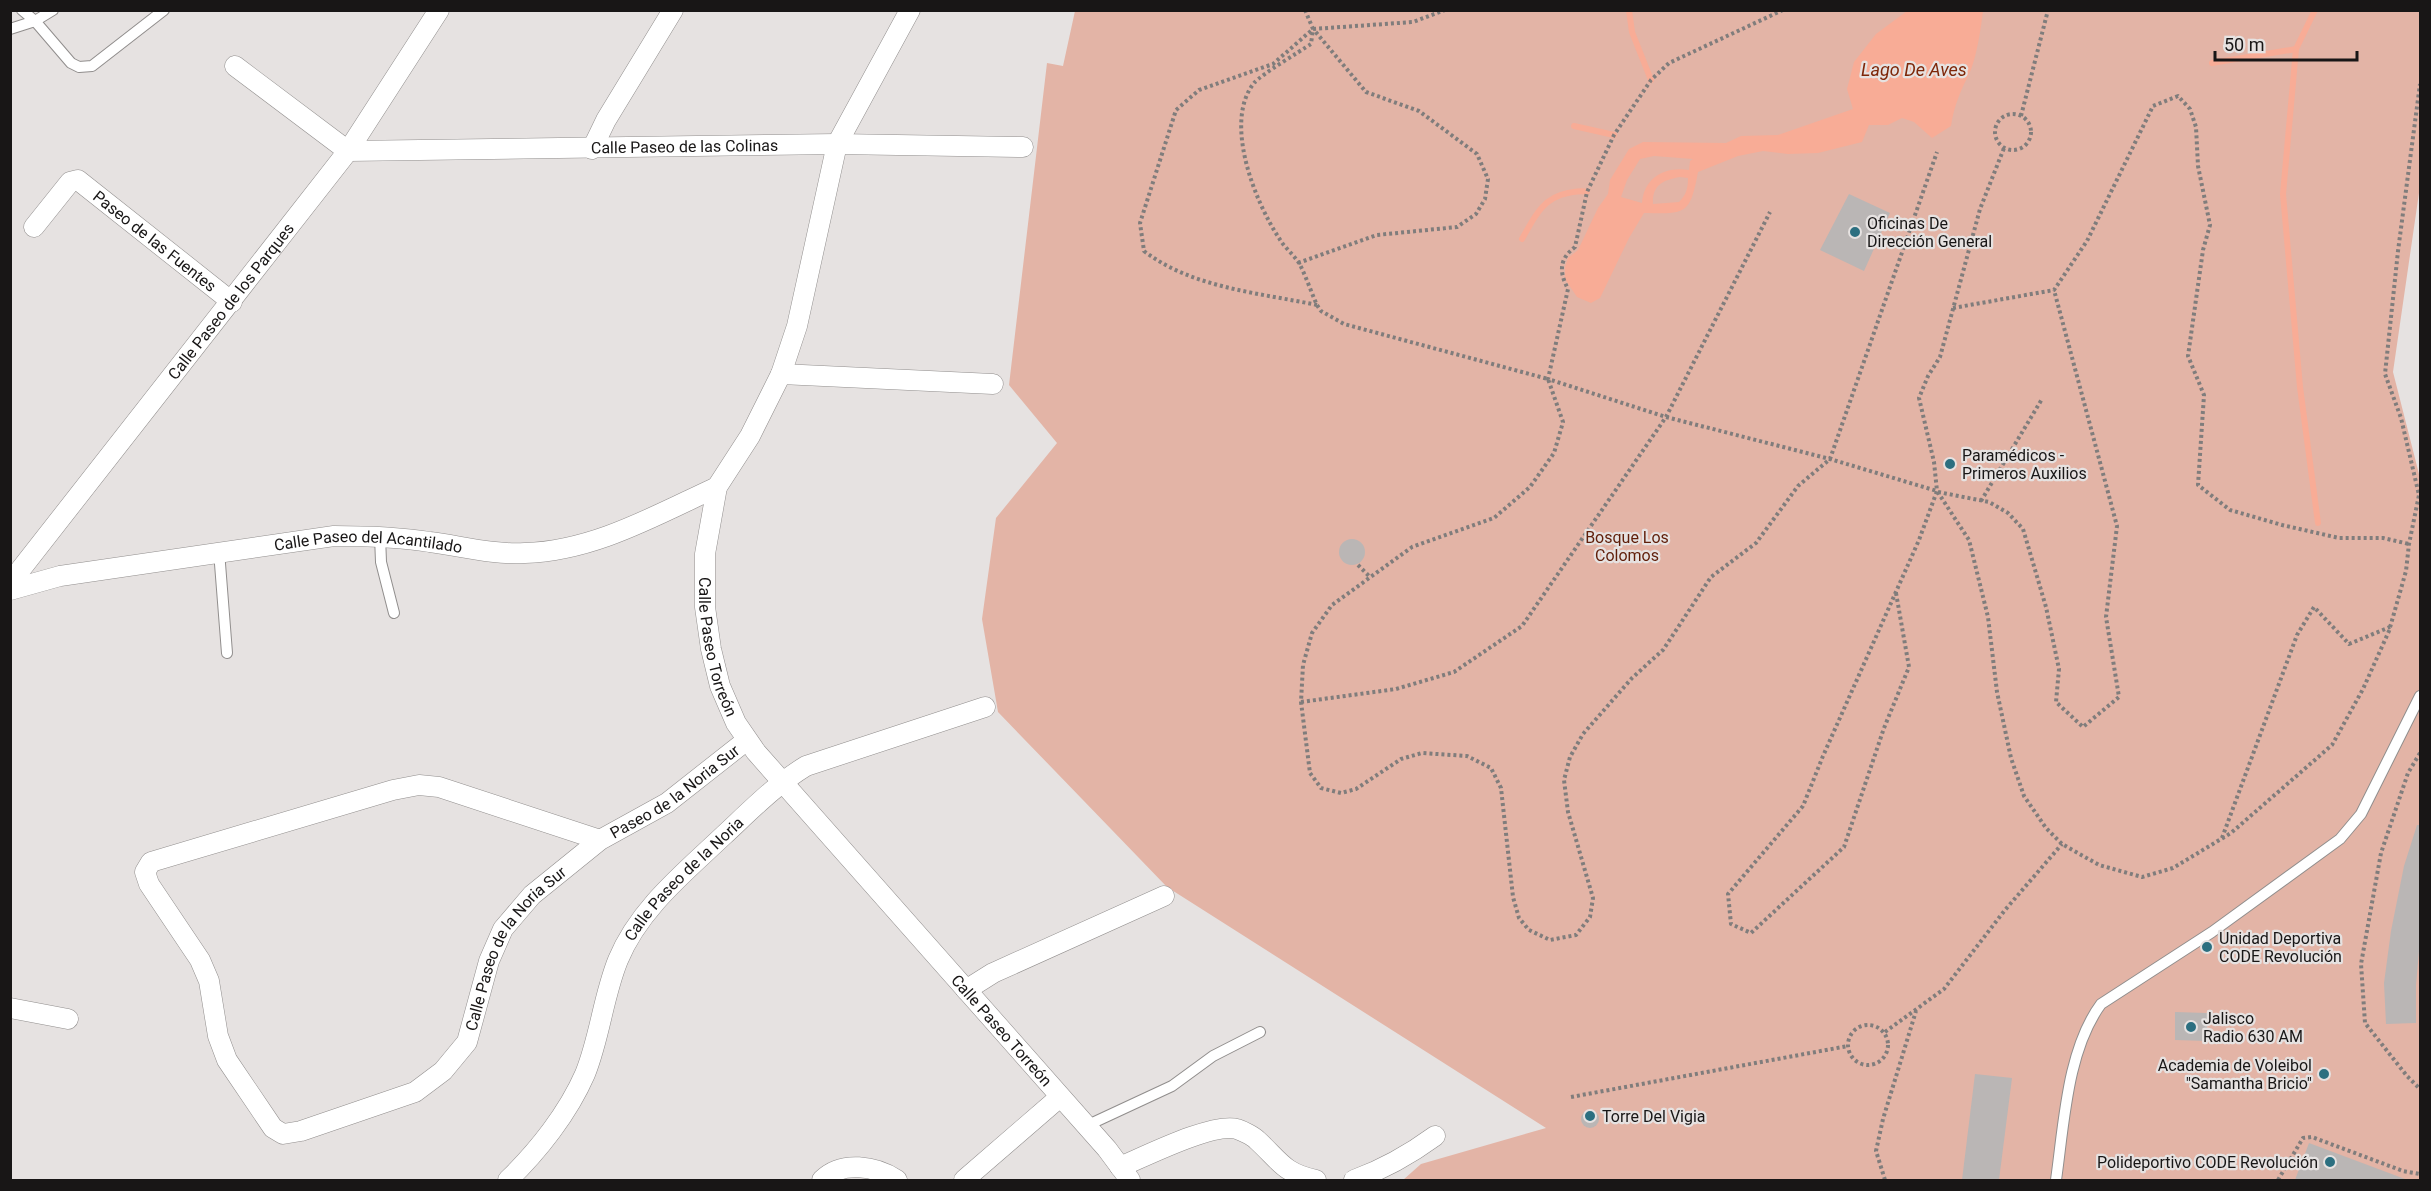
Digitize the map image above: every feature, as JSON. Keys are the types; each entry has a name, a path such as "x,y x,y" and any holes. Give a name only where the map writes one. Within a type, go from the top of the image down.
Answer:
{"street":[{"name":"Calle Paseo de los Parques","path":"10,583 348,151 439,10"},
{"path":"592,148 606,120 673,10"},
{"name":"Calle Paseo Torreón","path":"910,10 837,144 797,326 781,374 750,436 717,487 705,554 705,607 711,649 720,686 736,723 747,740 1086,1126 1125,1174"},
{"path":"235,66 348,151"},
{"name":"Calle Paseo de las Colinas","path":"348,151 837,144 1023,147"},
{"name":"Paseo de las Fuentes","path":"33,227 70,182 78,180 232,302"},
{"path":"781,374 993,384"},
{"name":"Calle Paseo del Acantilado","path":"10,590 60,576 334,536 380,536 524,554 566,549 614,534 717,487"},
{"name":"Calle Paseo de la Noria","path":"508,1180 524,1164 573,1098 585,1074 619,958 642,920 668,888 781,781 806,766 985,707"},
{"name":"Paseo de la Noria Sur","path":"600,840 667,803 747,740"},
{"name":"Calle Paseo de la Noria Sur","path":"419,785 440,787 600,840 532,894 503,929 489,961 467,1042 443,1071 415,1092 301,1131 283,1134 273,1128 227,1060 218,1036 209,981 200,960 149,884 145,872 151,862 393,790 419,785"},
{"path":"966,990 993,973 1164,896"},
{"path":"10,1008 68,1019"},
{"path":"964,1180 1060,1097"},
{"path":"1125,1174 1176,1143 1214,1130 1236,1128 1256,1139 1280,1166 1301,1177 1316,1180"},
{"path":"1354,1180 1382,1170 1411,1154 1435,1136"},
{"path":"822,1180 829,1174 854,1167 880,1170 897,1180"}],"lane":[{"path":"22,10 35,21 71,63 80,67 92,66 164,10"},
{"path":"10,29 35,21 53,10"},
{"path":"380,536 381,562 394,613"},
{"path":"219,551 226,653"},
{"path":"2055,1180 2075,1056 2090,1018 2101,1004 2212,932 2340,839 2361,814 2421,696"},
{"path":"1086,1126 1172,1086 1213,1056 1260,1032"}],"path":[{"path":"1298,263 1377,235 1458,227 1476,214 1485,199 1488,179 1477,154 1419,111 1366,92 1313,29 1305,10"},
{"path":"1317,305 1204,281 1160,264 1144,251 1140,223 1176,110 1199,90 1273,64 1313,29 1413,22 1445,10"},
{"path":"1783,10 1669,63 1651,80 1614,135 1587,192 1575,247 1562,263 1562,278 1568,290 1548,379 1563,422 1554,453 1530,487 1494,518 1412,547 1332,605 1312,633 1303,665 1301,702 1310,772 1321,788 1341,793 1356,789 1401,759 1422,753 1467,756 1491,768 1501,788 1513,897 1519,918 1529,930 1550,940 1575,934 1590,917 1593,898 1568,812 1564,780 1570,757 1583,734 1632,678 1663,650 1711,577 1756,543 1798,486 1830,459 1937,152"},
{"path":"2021,116 2048,10"},
{"path":"1313,29 1311,44 1255,82 1244,104 1242,126 1244,153 1255,192 1279,239 1298,263 1321,311 1344,324 1548,379 1666,417 1981,501 2008,513 2023,529 2046,607 2059,669 2056,702 2083,728 2119,697 2106,617 2117,526 2054,290"},
{"path":"1937,491 1969,540 1988,617 1997,692 2008,747 2024,796 2046,828 2062,844 2099,865 2142,877 2173,868 2221,839 2281,791 2332,745 2363,689 2390,627 2406,571 2419,495 2401,418 2385,374 2398,251 2421,84"},
{"path":"1953,308 2054,290 2087,241 2153,106 2178,96 2190,109 2196,127 2198,166 2210,225 2201,262 2188,356 2204,395 2198,485 2230,510 2282,525 2339,538 2383,538 2409,544"},
{"path":"2015,114 2021,116 2031,129 2029,140 2026,145 2016,150 2004,148 1996,139 1995,127 2002,117 2015,114"},
{"path":"1896,593 1909,667 1884,728 1844,847 1751,933 1731,924 1728,894 1803,806 1822,756 1919,540 1937,491 1934,462 1920,398 1928,376 1940,357 1980,209 2004,148"},
{"path":"1301,702 1395,689 1454,672 1522,626 1666,417 1770,212"},
{"path":"1981,501 2042,399"},
{"path":"1358,565 1370,578"},
{"path":"2221,839 2297,635 2314,607 2349,644 2390,627"},
{"path":"2421,753 2409,773 2381,853 2361,964 2365,1023 2407,1076 2421,1089"},
{"path":"1885,1032 1944,989 2005,910 2062,844"},
{"path":"1885,1180 1876,1151 1883,1119 1916,1010"},
{"path":"1873,1027 1885,1032 1888,1050 1883,1059 1866,1065 1857,1062 1848,1046 1852,1033 1858,1028 1873,1027"},
{"path":"1571,1097 1848,1046"},
{"path":"2278,1180 2303,1138 2312,1137 2403,1171 2421,1174"}],"green space":[{"name":"Bosque Los Colomos","path":"1075,11 2420,11 2420,186 2393,372 2420,478 2420,1180 1403,1180 1421,1164 1546,1128 1167,887 998,712 982,619 996,518 1057,443 1009,385 1047,63 1063,66"}],"water":[{"name":"Lago De Aves","path":"1907,11 1983,11 1975,58 1956,104 1951,126 1932,138 1914,122 1902,118 1888,125 1869,125 1862,142 1818,153 1788,154 1763,151 1738,156 1698,172 1692,197 1684,209 1669,213 1644,213 1629,238 1600,298 1591,303 1577,297 1565,279 1568,258 1578,250 1598,208 1608,194 1610,180 1629,149 1643,142 1726,143 1741,136 1778,135 1853,109 1847,89 1854,62 1876,34","holes":["1654,156 1693,159 1690,161 1689,170 1664,172 1651,181 1642,203 1621,197 1627,180 1640,159","1680,177 1688,178 1688,182 1685,194 1679,202 1653,204 1654,192 1660,184"]}],"building":[{"name":"Oficinas De Dirección General","path":"1849,194 1890,213 1864,271 1820,250"},
{"path":"1352,539 1361,543 1365,552 1361,561 1352,565 1343,561 1339,552 1343,543"},
{"path":"2417,825 2421,825 2421,929 2416,985 2416,1023 2386,1024 2384,983 2391,931 2404,866"},
{"name":"Jalisco Radio 630 AM","path":"2175,1012 2207,1013 2207,1041 2175,1040"},
{"path":"1975,1074 2012,1078 1999,1180 1962,1180"},
{"name":"Torre Del Vigia","path":"1590,1110 1596,1113 1599,1119 1596,1125 1590,1128 1584,1125 1581,1119 1584,1113"},
{"name":"Polideportivo CODE Revolución","path":"2309,1143 2405,1179 2405,1180 2295,1180"}],"waterway":[{"path":"1629,10 1632,32 1651,80"},
{"path":"2315,10 2296,49 2283,194 2300,387 2318,523"},
{"path":"2212,63 2296,49"},
{"path":"1574,126 1614,135"},
{"path":"1522,239 1545,204 1568,193 1587,192"}],"place":[{"name":"Oficinas De Dirección General","path":"1855,232"},
{"name":"Paramédicos - Primeros Auxilios","path":"1950,464"},
{"name":"Unidad Deportiva CODE Revolución","path":"2207,947"},
{"name":"Jalisco Radio 630 AM","path":"2191,1027"},
{"name":"Academia de Voleibol \"Samantha Bricio\"","path":"2324,1074"},
{"name":"Torre Del Vigia","path":"1590,1116"},
{"name":"Polideportivo CODE Revolución","path":"2330,1162"}]}
